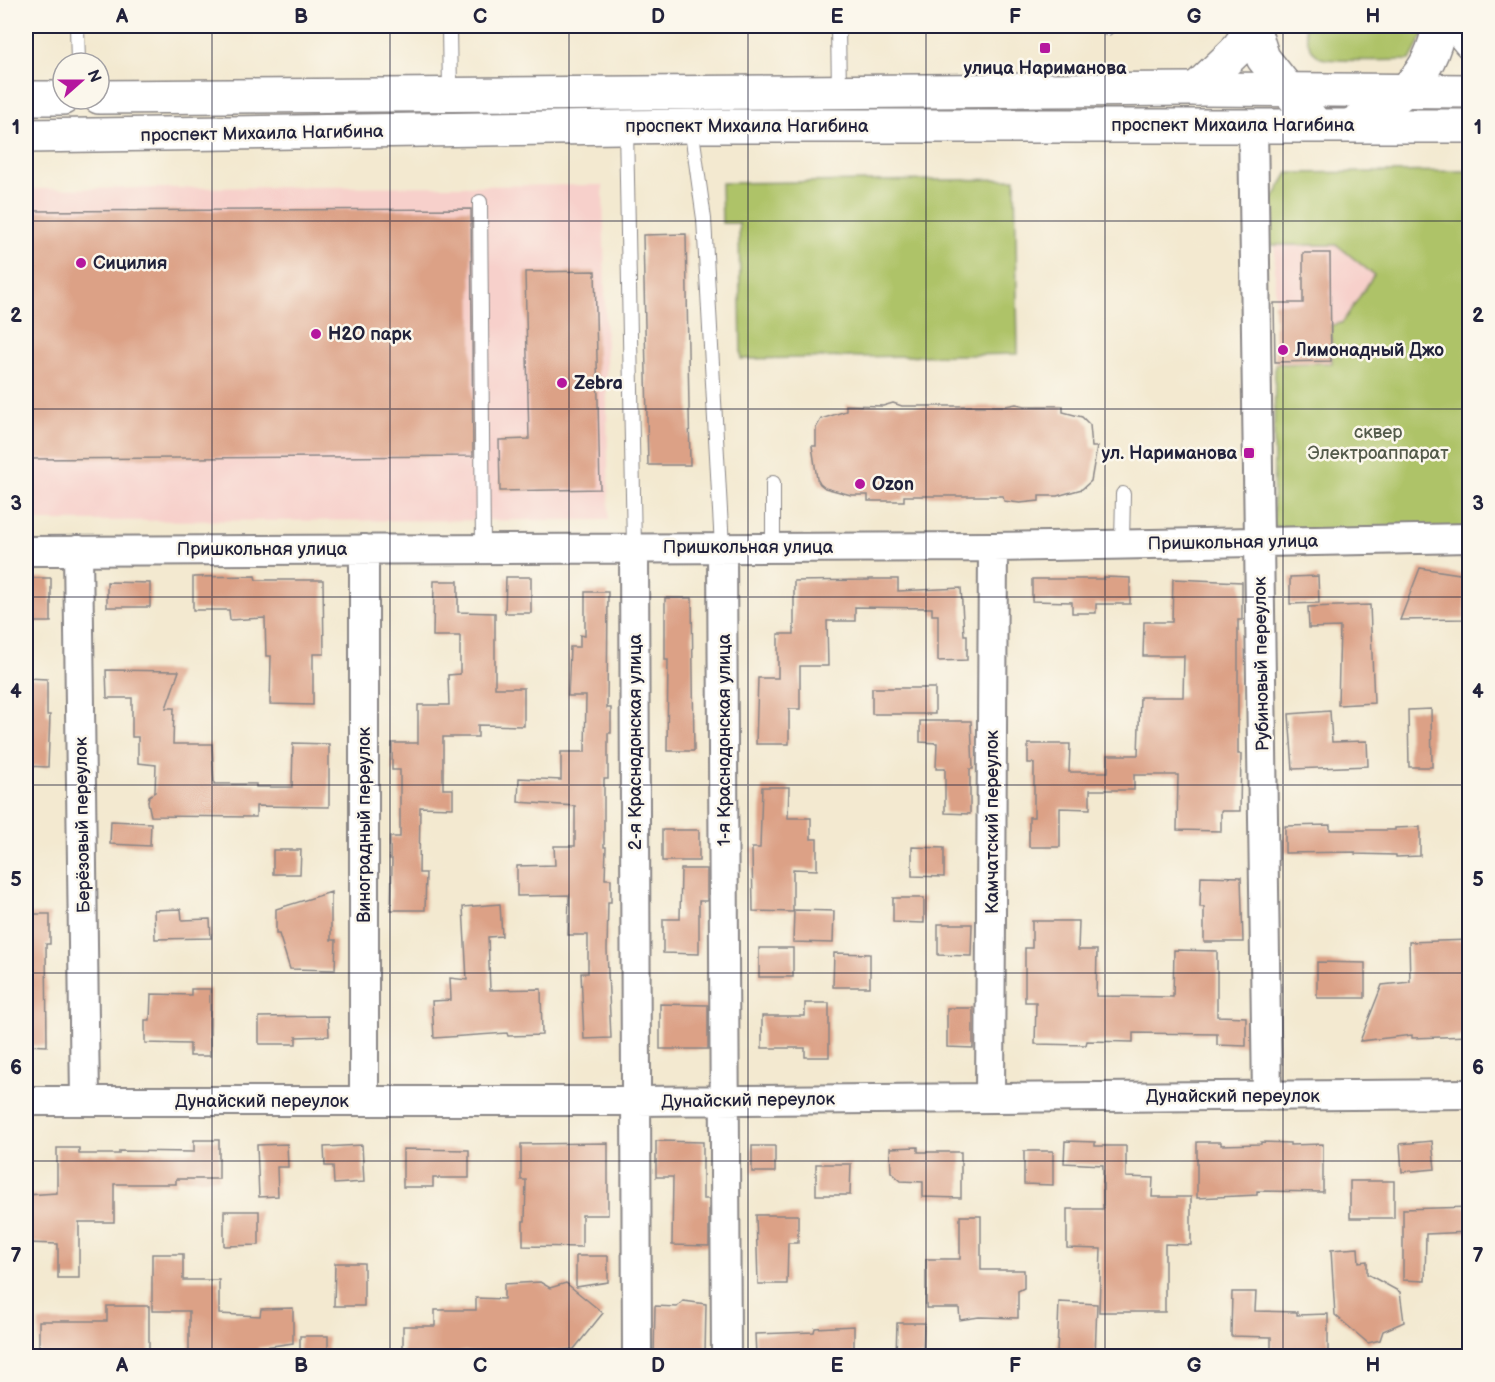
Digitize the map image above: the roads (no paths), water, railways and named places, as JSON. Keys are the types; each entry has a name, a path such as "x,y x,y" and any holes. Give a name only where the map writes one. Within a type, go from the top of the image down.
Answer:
{"main road":[{"path":"1196,89 1235,52 1254,26"},
{"path":"1253,124 1254,26"},
{"path":"1254,26 1263,58 1316,125"},
{"path":"1351,125 1391,102 1424,72 1433,51 1439,26"},
{"path":"1457,26 1470,42"},
{"name":"проспект Михаила Нагибина","path":"111,97 1196,89 1470,91"},
{"path":"26,98 51,98"},
{"name":"проспект Михаила Нагибина","path":"26,136 691,126 1253,124 1470,126"}],"street":[{"name":"Рубиновый переулок","path":"1253,124 1266,1096"},
{"name":"Пришкольная улица","path":"26,551 993,547 1470,538"},
{"name":"2-я Краснодонская улица","path":"634,547 637,1356"},
{"name":"1-я Краснодонская улица","path":"722,547 726,1356"},
{"name":"Камчатский переулок","path":"990,1098 993,547"},
{"name":"Виноградный переулок","path":"364,549 364,1101"},
{"name":"Берёзовый переулок","path":"78,550 85,1101"},
{"name":"Дунайский переулок","path":"26,1101 636,1101 1470,1094"}],"lane":[{"path":"77,26 78,51"},
{"path":"449,26 450,94"},
{"path":"838,26 839,92"},
{"name":"1-я Краснодонская улица","path":"691,126 704,219 722,547"},
{"name":"2-я Краснодонская улица","path":"626,127 634,547"},
{"path":"480,202 483,548"},
{"path":"772,547 773,483"},
{"path":"1122,544 1123,494"}],"place":[{"name":"улица Нариманова","path":"1045,48"},
{"name":"Сицилия","path":"81,263"},
{"name":"H2O парк","path":"316,334"},
{"name":"Лимонадный Джо","path":"1283,350"},
{"name":"Zebra","path":"562,383"},
{"name":"ул. Нариманова","path":"1249,453"},
{"name":"Ozon","path":"860,484"}],"park label":[{"name":"cквер Электроаппарат","path":"1378,442"}]}
